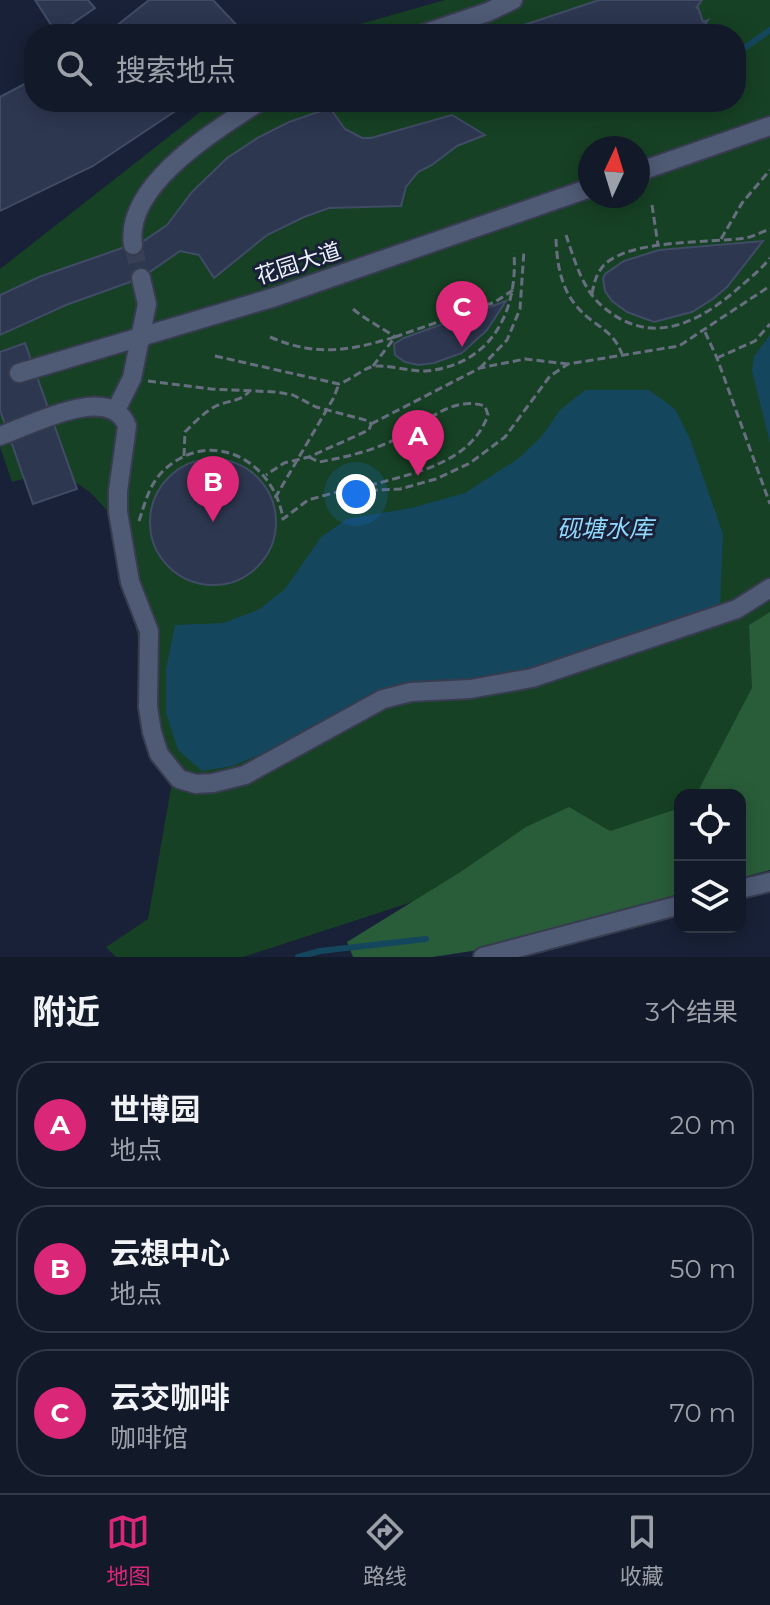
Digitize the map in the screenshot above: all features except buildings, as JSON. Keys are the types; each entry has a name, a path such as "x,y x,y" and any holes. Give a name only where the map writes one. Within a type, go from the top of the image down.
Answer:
{"street":[{"path":"453,24 513,0"},
{"path":"133,245 134,215 145,195 165,171 244,112"},
{"path":"650,168 770,126"},
{"name":"花园大道","path":"19,373 275,297 578,192"},
{"path":"116,410 132,378 141,336 147,304 141,278"},
{"path":"0,436 78,408 97,405 116,410 124,417 127,426 118,512 130,582 149,631 148,707 152,732 159,754 179,779 196,784 245,775 383,699 411,692 470,689 532,678 737,609 770,588"},
{"path":"746,888 770,882"},
{"path":"483,957 674,907"}],"path":[{"path":"721,239 742,203 770,170"},
{"path":"652,205 658,245"},
{"path":"592,294 595,279 604,266 616,257 658,245 748,237 770,229"},
{"path":"566,235 576,265 592,294 602,306 643,328 684,325 712,310 770,258"},
{"path":"556,239 563,286 578,309 616,338 622,354"},
{"path":"480,368 507,340 520,309 524,250"},
{"path":"373,366 428,371 453,365 492,338 505,320 514,289 514,253"},
{"path":"266,475 284,463 309,457 369,430 371,424 480,368 525,359 568,364 679,346 770,286"},
{"path":"270,337 289,345 331,351 351,350 495,302 514,289"},
{"path":"353,309 395,337"},
{"path":"717,358 755,341 770,324"},
{"path":"704,331 717,358 770,504"},
{"path":"215,356 339,384 373,366 395,337"},
{"path":"354,491 400,489 436,479 470,463 505,437 550,376 568,364"},
{"path":"132,378 211,389 293,395 316,407 371,424"},
{"path":"275,498 339,384"},
{"path":"184,458 185,432 215,407 245,397 250,390"},
{"path":"122,536 139,523 154,483 163,471 184,458 202,452 232,454 245,459 266,475 276,491 283,519 308,500 419,473 453,457 466,447 488,415 485,406 465,403 445,409 398,439 354,455 319,462 309,457"}],"green space":[{"path":"445,0 770,0 770,738 732,789 674,789 674,822 559,854 243,957 116,957 106,947 148,919 171,788 111,515 91,493 58,470 12,482 0,447 0,269 200,112 746,112 746,24 360,24"},
{"path":"770,612 770,870 746,876 746,789 699,789 752,688 749,625"},
{"path":"569,807 610,831 674,810 674,896 472,951 432,957 353,957 347,942 459,873 526,827"}],"water":[{"path":"770,335 770,443 752,371 754,356"},
{"name":"砚塘水库","path":"585,390 649,390 675,409 690,439 723,534 720,606 494,684 404,684 374,694 291,742 232,766 202,771 178,750 166,713 166,669 175,625 223,623 258,610 285,589 321,537 347,519 411,508 465,493 519,458 542,436 560,410"}],"waterway":[{"path":"746,47 770,30"},
{"path":"298,957 320,951 426,939"}],"tunnel":[{"path":"133,245 141,278"}],"place":[{"name":"云交咖啡","path":"462,347"},
{"name":"世博园","path":"418,476"},
{"name":"云想中心","path":"213,522"}]}
